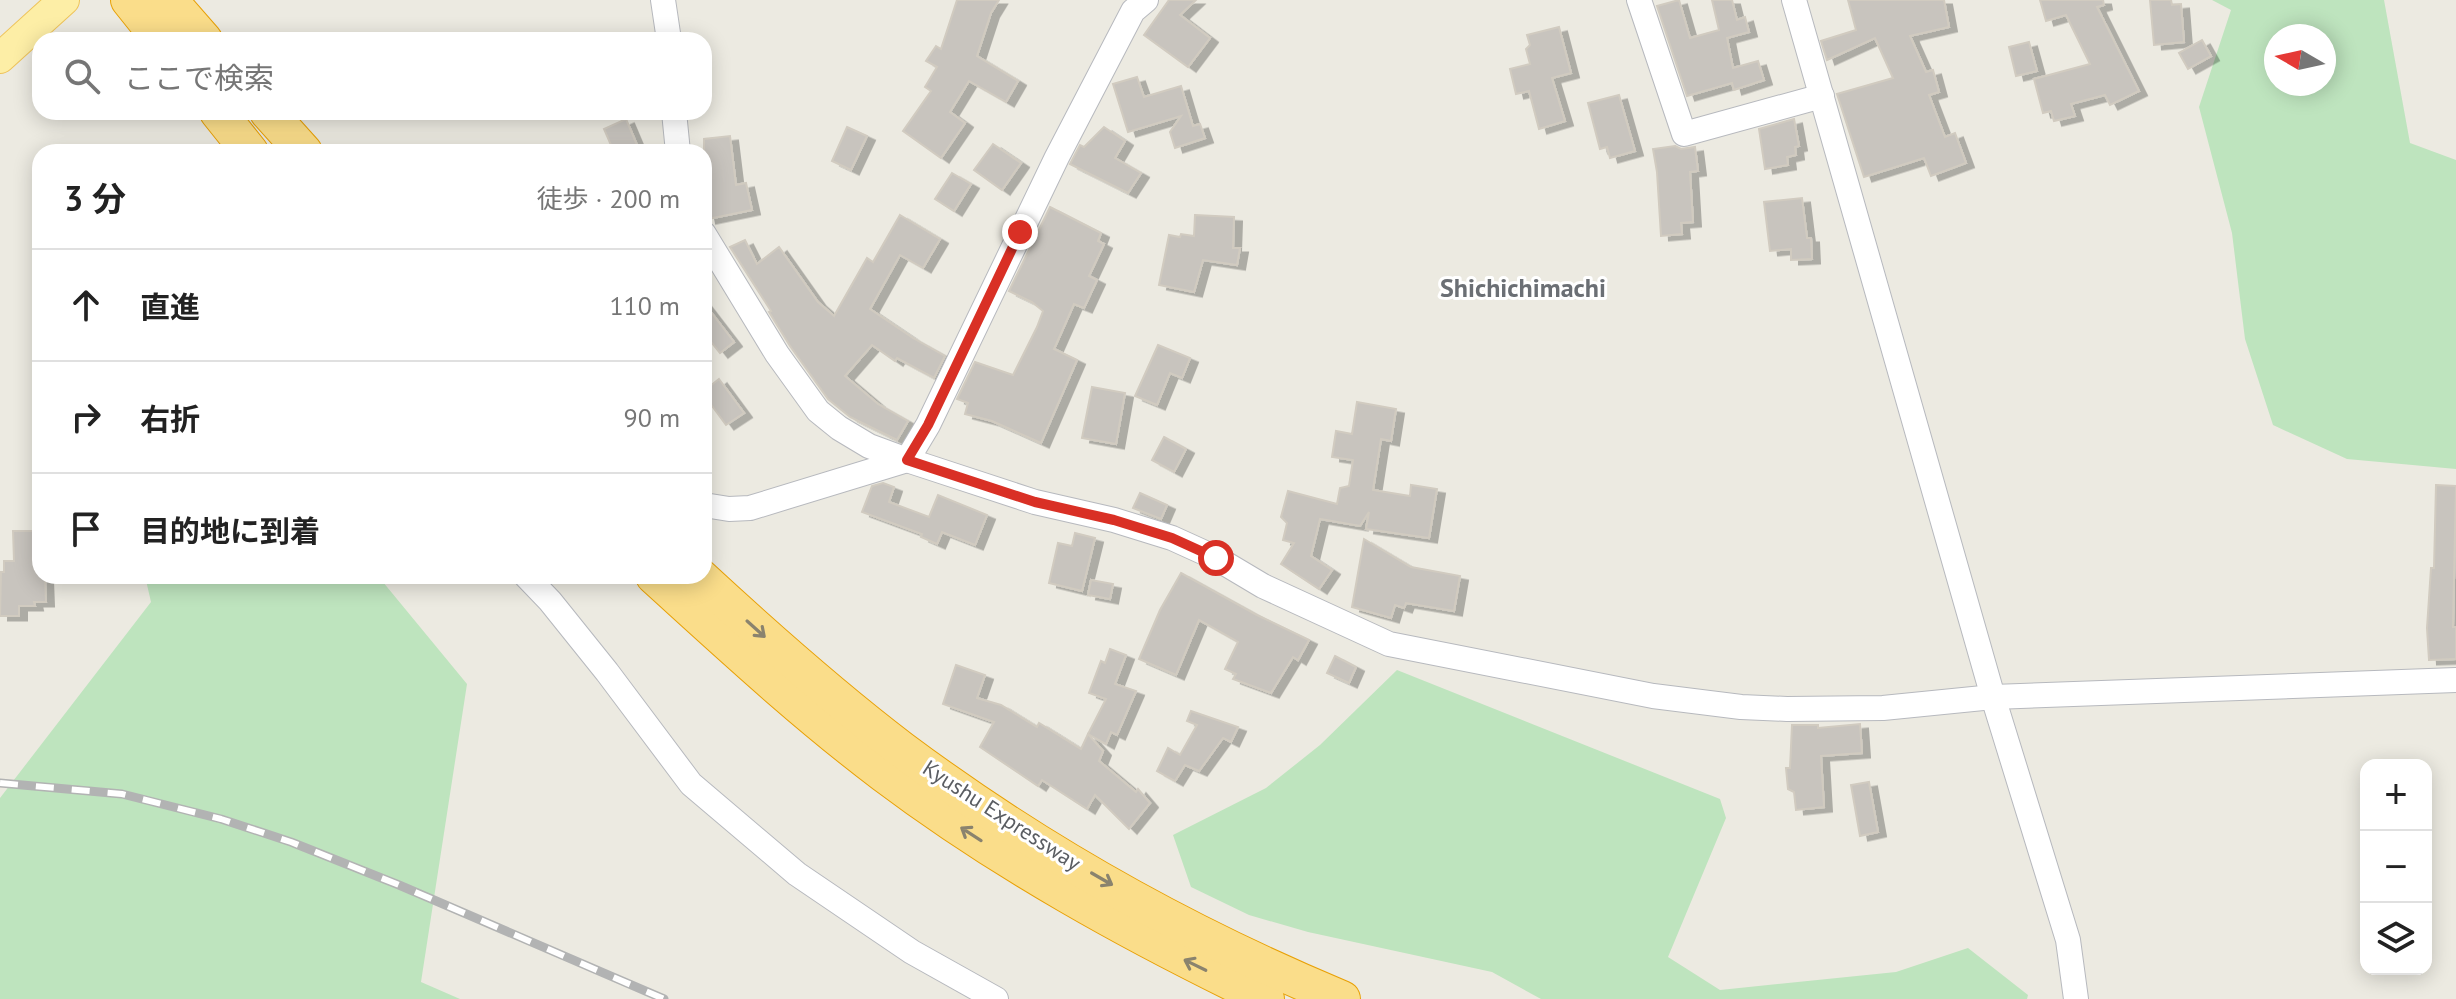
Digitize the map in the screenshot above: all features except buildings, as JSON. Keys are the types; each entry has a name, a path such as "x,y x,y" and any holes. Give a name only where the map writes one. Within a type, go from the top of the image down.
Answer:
{"highway":[{"path":"169,0 197,32"},
{"path":"130,2 154,32"},
{"path":"224,120 244,144"},
{"path":"275,120 297,144"},
{"name":"Kyushu Expressway","path":"663,584 765,677 896,783 1066,894 1174,954 1266,999"},
{"name":"Kyushu Expressway","path":"708,584 797,665 901,748 983,806 1078,866 1186,927 1342,999"}],"main road":[{"path":"0,58 64,0"}],"street":[{"path":"663,0 668,32"},
{"path":"712,506 750,508 907,460 928,425 1057,157 1133,11 1146,0"},
{"path":"1639,0 1684,134 1822,96"},
{"path":"1794,0 1993,697 2068,940 2076,999"},
{"path":"675,120 677,144"},
{"path":"712,247 777,354 818,411 869,446 1035,502 1114,520 1172,538 1216,558 1263,586 1389,644 1626,691 1741,707 1787,709 1883,708 1993,697 2456,680"},
{"path":"533,584 560,613 691,784 797,874 912,952 996,999"}],"green space":[{"path":"2212,0 2384,0 2410,143 2456,160 2456,469 2347,459 2273,425 2245,339 2232,233 2199,107 2231,10"},
{"path":"147,584 385,584 467,684 421,982 460,999 0,999 0,798 151,602"},
{"path":"1397,670 1720,799 1726,818 1668,957 1720,990 1896,972 1968,948 2028,995 2027,999 1541,999 1492,972 1308,932 1249,915 1191,887 1173,835 1266,788 1320,745"}],"railway":[{"path":"0,783 122,794 221,819 291,842 399,885 664,999"}],"district":[{"name":"Shichichimachi","path":"1523,287"}],"route":[{"path":"1020,232 928,425 907,460 1035,502 1114,520 1172,538 1216,558"}]}
